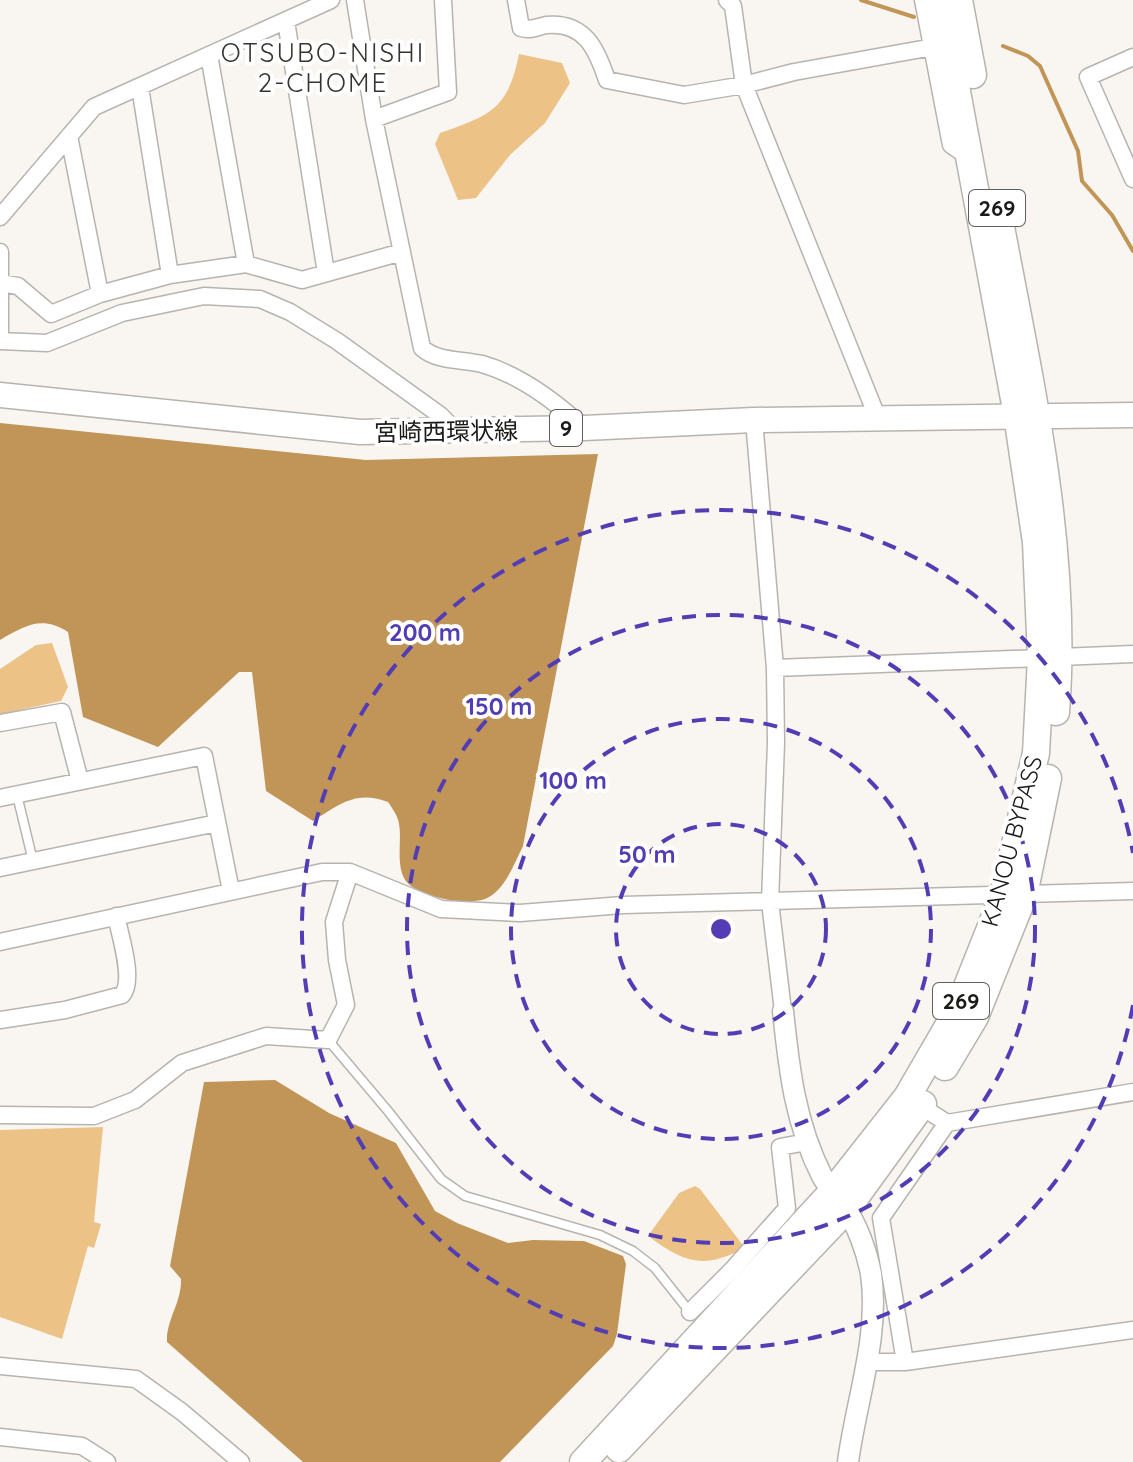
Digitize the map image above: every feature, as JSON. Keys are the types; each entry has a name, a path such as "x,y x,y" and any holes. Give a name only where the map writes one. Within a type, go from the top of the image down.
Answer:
{"highway":[{"name":"269","path":"940,0 970,158 1026,415"},
{"name":"269","path":"959,0 1026,415"},
{"name":"KANOU BYPASS","path":"607,1462 922,1107 975,1017 1013,896 1051,657 1054,543 1026,415"},
{"name":"KANOU BYPASS","path":"583,1462 840,1200 907,1097 958,1009 1013,896"}],"main road":[{"name":"宮崎西環状線","path":"0,395 360,432 584,428 754,420 1133,415"}],"street":[{"path":"0,217 94,107 331,0"},
{"path":"355,0 374,119 422,348 430,356 483,365 520,380 564,409 584,428"},
{"path":"374,119 448,92 443,0"},
{"path":"516,0 521,28 529,30 547,25 584,35 597,50 607,80 684,95 933,47"},
{"path":"727,0 733,6 744,85 878,419"},
{"path":"923,0 951,145 970,158"},
{"path":"286,21 326,273"},
{"path":"209,55 246,264"},
{"path":"1133,57 1088,77 1128,154 1133,179"},
{"path":"140,87 170,275"},
{"path":"69,136 100,294"},
{"path":"0,252 0,341 47,343 122,313 204,296 260,299 290,312 337,341 440,415 456,431"},
{"path":"1,283 18,286 51,314 100,294 170,275 246,264 302,280 402,252"},
{"path":"754,420 775,668 776,743 770,902 791,1086 807,1142 824,1180 840,1200 871,1272 873,1302 866,1362 848,1462"},
{"path":"775,668 1133,654"},
{"path":"0,723 62,712 80,781"},
{"path":"8,796 204,756 231,891"},
{"path":"0,868 217,823"},
{"path":"0,942 322,872 350,872 441,909 520,913 623,905 1133,891"},
{"path":"0,1115 94,1116 135,1100 182,1063 266,1036 328,1040 346,1005 337,960 334,922 350,872"},
{"path":"0,1020 65,1010 122,995 127,990 128,976 116,916"},
{"path":"922,1107 947,1123 1133,1092"},
{"path":"905,1362 881,1218 947,1123"},
{"path":"690,1312 787,1208 780,1147 807,1142"},
{"path":"866,1362 905,1362 1133,1330"},
{"path":"0,1366 136,1379 241,1462"},
{"path":"0,1437 82,1446 107,1462"}],"lane":[{"path":"8,796 33,861"},
{"path":"328,1040 441,1179 465,1196 600,1235 633,1251 655,1268 690,1312"}],"shaded area":[{"path":"519,54 562,63 570,83 545,123 510,155 476,198 458,200 435,144 440,133 485,115 503,98"},
{"path":"0,423 366,460 598,454 523,846 495,893 481,900 457,901 430,895 410,885 400,865 398,821 388,802 357,798 340,804 313,821 266,791 252,672 239,672 158,747 83,717 68,632 41,623 25,627 0,640"},
{"path":"52,643 68,687 61,701 0,714 0,669 36,645"},
{"path":"275,1080 329,1113 396,1143 435,1211 457,1223 508,1243 584,1241 623,1256 626,1264 613,1346 500,1462 303,1462 167,1342 181,1287 181,1279 170,1266 204,1082"},
{"path":"103,1127 94,1222 101,1224 94,1248 88,1246 62,1339 0,1317 0,1130"},
{"path":"695,1186 742,1244 740,1250 714,1260 692,1260 671,1252 648,1236 679,1193"}],"waterway":[{"path":"861,0 914,17"},
{"path":"1003,46 1028,56 1040,66 1078,151 1082,181 1112,215 1133,251"}],"district":[{"name":"OTSUBO-NISHI 2-CHOME","path":"323,67"}]}
